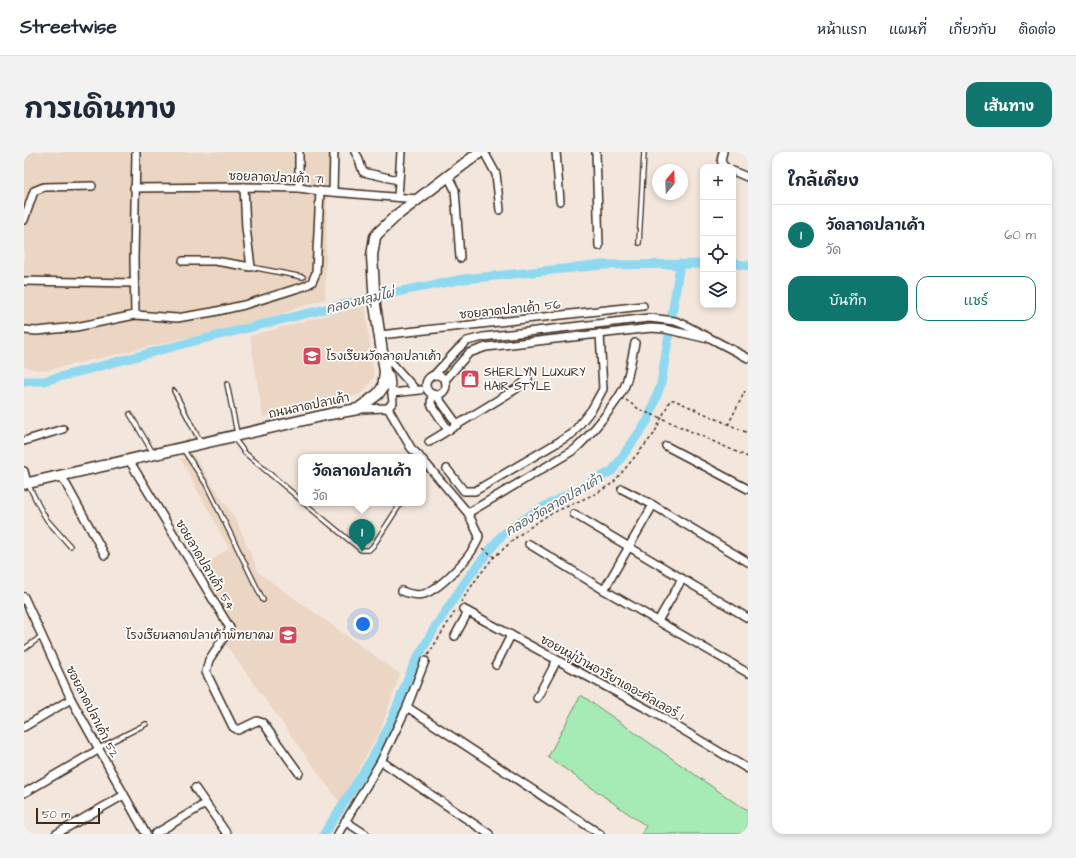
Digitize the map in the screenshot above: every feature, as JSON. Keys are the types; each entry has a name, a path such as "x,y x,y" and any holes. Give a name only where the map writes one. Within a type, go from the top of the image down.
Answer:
{"main road":[{"name":"ถนนลาดปลาเค้า","path":"26,483 330,414 358,409 378,394 383,387 385,369 375,305 372,256 375,237 392,219 479,153"}],"street":[{"path":"135,315 134,188 136,152"},
{"path":"299,152 299,188"},
{"path":"333,192 334,152"},
{"path":"355,152 358,157 361,170 364,172 398,180"},
{"path":"398,196 401,152"},
{"path":"556,152 560,201"},
{"path":"596,152 599,246"},
{"path":"723,152 721,160 723,164"},
{"path":"479,153 496,174 500,210"},
{"path":"736,172 747,177"},
{"path":"448,176 455,190 460,258"},
{"path":"24,220 34,191 44,187 92,186"},
{"path":"183,261 215,261 251,267 246,228 244,187"},
{"name":"ซอยลาดปลาเค้า 71","path":"134,188 299,188 320,191 398,196 417,199"},
{"path":"24,330 37,331 76,327 135,315 177,318 244,305 305,286 312,282 316,273 320,191"},
{"path":"24,281 134,283"},
{"name":"ซอยลาดปลาเค้า 56","path":"380,335 643,306"},
{"path":"448,430 431,404 431,393 427,380 434,375 467,341 491,336 658,318 685,325 748,358"},
{"path":"444,380 470,353 486,347 600,333 657,328 712,340"},
{"path":"447,469 464,491 475,491 572,434 592,409 602,389 600,333"},
{"path":"468,513 574,450 582,443 619,396 625,384 635,343"},
{"path":"382,353 416,390"},
{"path":"358,409 388,408 393,402 390,377 385,369"},
{"path":"392,393 416,390 440,395 445,390 446,384 440,376 434,375"},
{"path":"429,442 516,389 528,380"},
{"path":"431,393 457,424"},
{"path":"388,408 411,448 417,454"},
{"path":"24,442 63,429"},
{"path":"666,446 748,489"},
{"name":"ซอยลาดปลาเค้า 54","path":"129,460 230,628 209,660 206,672 233,727 238,730 257,721 263,723 299,772"},
{"path":"402,591 412,595 424,594 442,583 455,572 476,545 479,536 468,513 426,464"},
{"path":"24,471 26,483"},
{"path":"61,475 105,556"},
{"path":"622,489 747,558"},
{"path":"604,590 653,505"},
{"path":"574,514 748,618"},
{"path":"529,544 604,590 748,673"},
{"path":"658,621 682,579"},
{"name":"ซอยลาดปลาเค้า 52","path":"24,598 71,700 146,834"},
{"path":"455,636 462,608"},
{"name":"ซอยหมู่บ้านอารียาเดอะคัลเลอร์ 1","path":"462,608 652,711 748,769"},
{"path":"496,666 511,635"},
{"path":"537,698 557,660"},
{"path":"338,834 381,761 425,661"},
{"path":"24,727 71,700"},
{"path":"406,707 600,834"},
{"path":"24,793 98,750"},
{"path":"381,761 489,834"},
{"path":"195,788 227,834"},
{"path":"56,834 124,794"},
{"path":"155,834 205,804"},
{"path":"345,821 366,834"}],"lane":[{"path":"639,243 644,152"},
{"path":"251,267 303,277"},
{"path":"227,384 235,436 244,453 298,498"},
{"path":"174,391 202,443"},
{"path":"130,414 154,454"},
{"path":"182,448 206,484 264,600"},
{"path":"26,483 48,520 70,546"},
{"path":"308,506 361,550 369,550 373,546 399,506"},
{"path":"24,649 42,636"},
{"path":"98,750 146,724"}],"path":[{"path":"728,425 745,391"},
{"path":"619,396 640,410 656,415 748,458"},
{"path":"425,661 462,608 475,581 494,557 519,535 548,515 597,493 613,483 654,434 670,400 674,400 748,433"},
{"path":"483,548 494,557"}],"shaded area":[{"path":"24,152 332,152 331,175 327,200 325,299 256,322 44,371 24,367"},
{"name":"โรงเรียนวัดลาดปลาเค้า","path":"365,305 374,377 363,392 358,395 263,417 250,336"},
{"name":"โรงเรียนลาดปลาเค้าพิทยาคม","path":"194,456 237,522 259,573 400,674 380,731 340,803 224,642 234,629 199,569 229,548 180,458"}],"green space":[{"path":"581,695 734,802 748,810 748,834 641,834 646,826 548,757"}],"waterway":[{"name":"คลองวัดลาดปลาเค้า","path":"324,834 373,757 390,724 414,664 435,627 470,575 501,536 515,525 538,510 612,471 648,420 661,384 680,264"},
{"name":"คลองหลุมไผ่","path":"24,381 44,381 195,341 386,294 464,279 603,265 700,264"},
{"name":"คลองหลุมไผ่","path":"736,264 748,266"}],"place":[{"name":"โรงเรียนวัดลาดปลาเค้า","path":"312,356"},
{"name":"SHERLYN LUXURY HAIR STYLE","path":"470,379"},
{"name":"วัดลาดปลาเค้า","path":"362,552"},
{"name":"โรงเรียนลาดปลาเค้าพิทยาคม","path":"288,635"}]}
